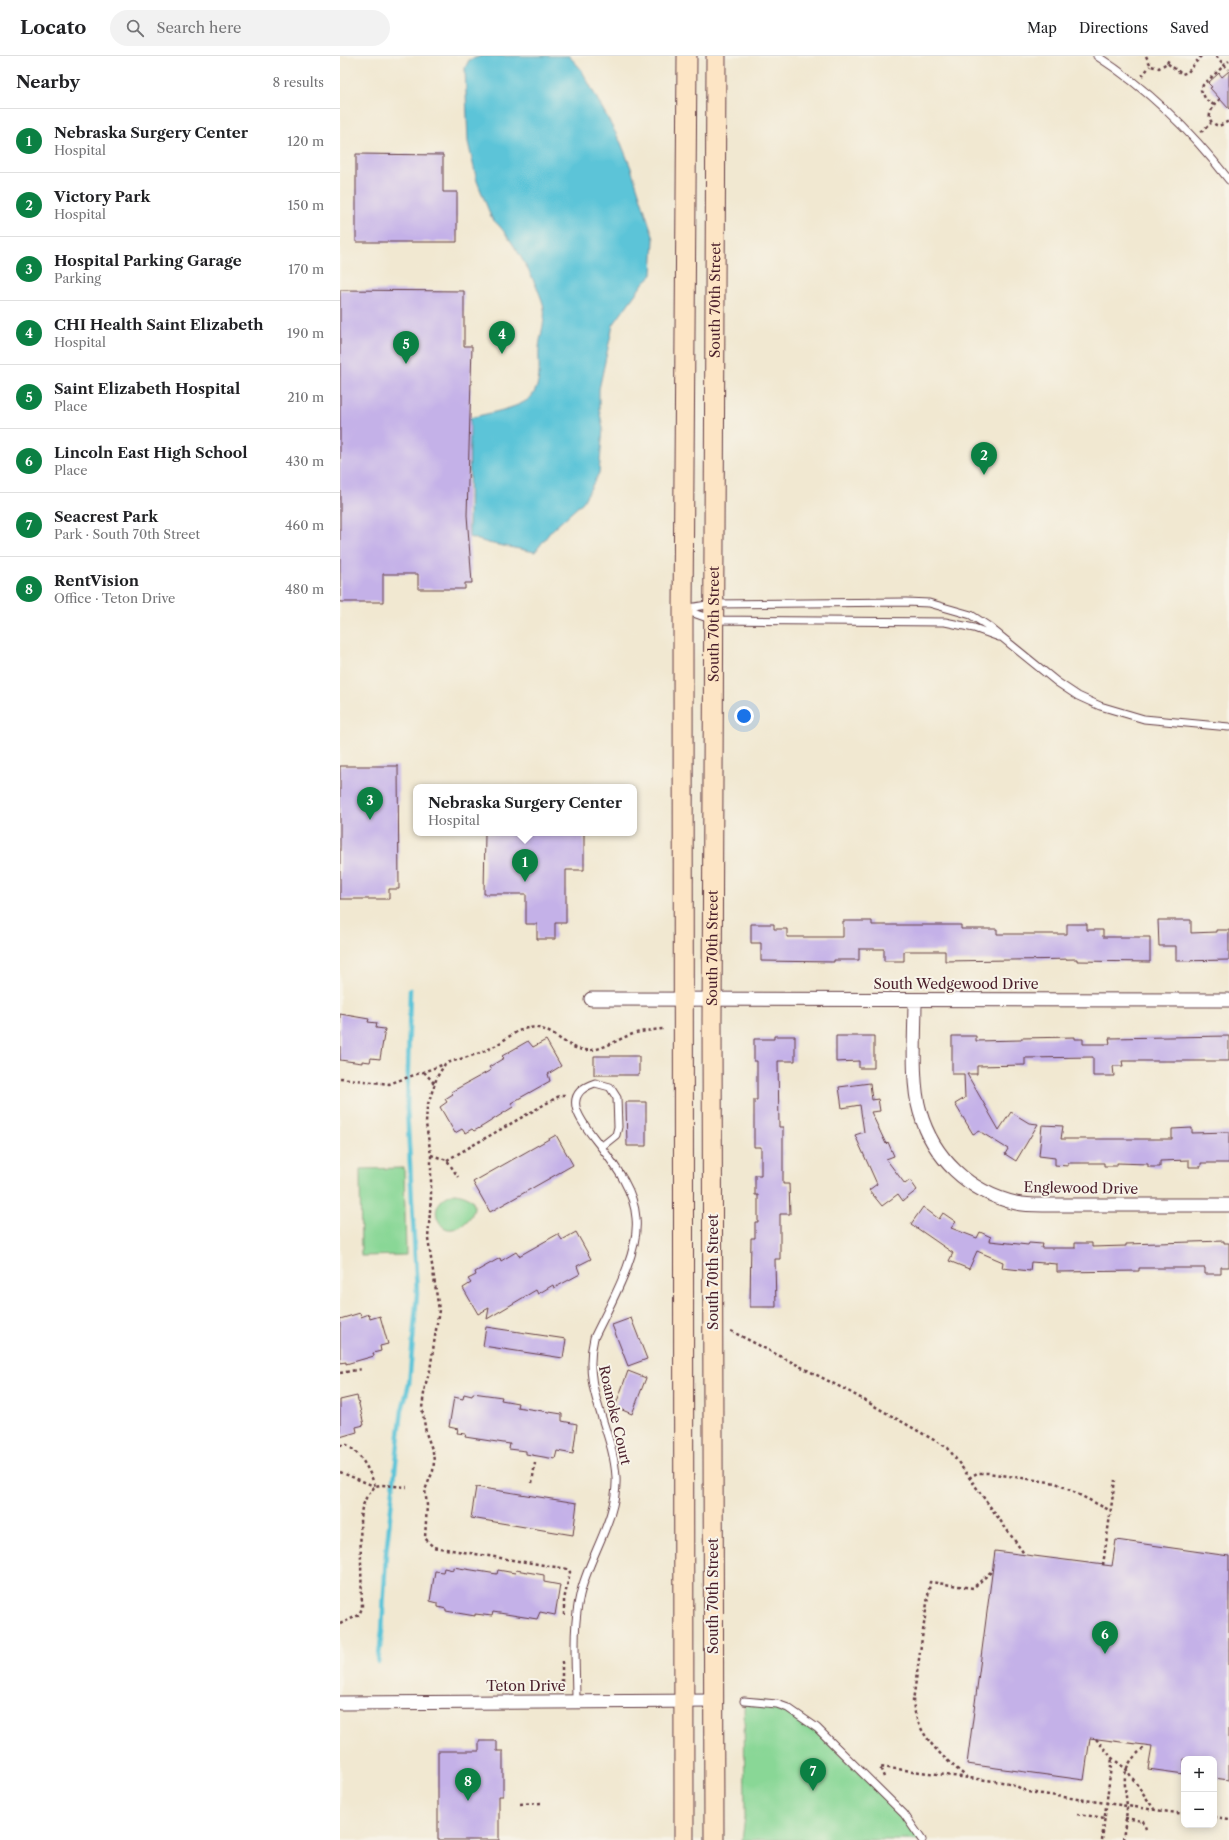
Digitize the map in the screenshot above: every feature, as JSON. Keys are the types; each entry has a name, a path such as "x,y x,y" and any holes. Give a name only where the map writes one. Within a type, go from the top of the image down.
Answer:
{"main road":[{"name":"South 70th Street","path":"684,1840 683,609 686,56"},
{"name":"South 70th Street","path":"714,1840 712,1000 716,56"}],"street":[{"name":"South Wedgewood Drive","path":"591,999 1229,1000"},
{"name":"Englewood Drive","path":"915,1000 916,1085 919,1111 928,1135 942,1157 956,1173 975,1187 998,1198 1024,1204 1229,1206"},
{"name":"Teton Drive","path":"340,1703 713,1701"}],"lane":[{"path":"1097,56 1152,97 1194,138 1229,180"},
{"path":"683,609 713,612 906,602 929,603 972,615 1057,682 1078,696 1100,706 1123,714 1151,720 1229,727"},
{"path":"683,609 713,612 945,622 974,628 1004,639"},
{"name":"Roanoke Court","path":"576,1701 577,1627 580,1596 610,1512 616,1487 614,1468 590,1372 592,1347 594,1338 629,1262 637,1228 635,1209 621,1175 601,1147 576,1112 577,1096 586,1086 595,1083 610,1087 617,1098 618,1127 616,1136 601,1147"},
{"path":"744,1701 777,1704 788,1708 817,1728 904,1814 922,1840"}],"path":[{"path":"1146,56 1150,66"},
{"path":"1166,62 1179,73 1185,74 1201,56"},
{"path":"1216,56 1229,70"},
{"path":"1150,66 1159,68 1170,58"},
{"path":"1214,105 1206,100 1201,90 1203,85 1229,61"},
{"path":"1141,77 1150,66"},
{"path":"1211,123 1209,113 1220,99"},
{"path":"1211,123 1219,126 1228,122"},
{"path":"1200,133 1211,123"},
{"path":"340,1078 382,1084 396,1082 491,1048 517,1032 530,1027 550,1033 575,1048 585,1050 596,1049 631,1034 663,1029"},
{"path":"445,1064 437,1077 427,1107 426,1124 431,1156 431,1197 428,1239 439,1310 430,1370 425,1386 422,1408 426,1433 433,1452 434,1462 433,1471 425,1490 427,1505 426,1538 433,1547 568,1569 570,1572 564,1600 564,1623"},
{"path":"424,1072 435,1084"},
{"path":"447,1160 561,1096 567,1095"},
{"path":"431,1156 447,1160 458,1177"},
{"path":"731,1331 867,1401 948,1448 968,1478 1025,1555"},
{"path":"340,1373 362,1369"},
{"path":"340,1446 347,1445 358,1455 365,1464 375,1486"},
{"path":"532,1483 535,1463"},
{"path":"340,1472 375,1486 384,1485 407,1487"},
{"path":"968,1478 977,1473 1056,1483 1111,1511"},
{"path":"1103,1565 1115,1480"},
{"path":"340,1624 359,1614 362,1608 360,1517 366,1498 375,1486"},
{"path":"968,1778 947,1762 929,1742 914,1715 913,1700 930,1582 973,1588 993,1570"},
{"path":"562,1682 563,1652"},
{"path":"1096,1739 1112,1758 1126,1769 1154,1810"},
{"path":"1123,1840 1127,1806 1124,1795 1126,1769 1132,1757 1146,1746"},
{"path":"1102,1840 1108,1804 1112,1758"},
{"path":"880,1767 1010,1783 1028,1792 1181,1814"},
{"path":"520,1804 543,1803"},
{"path":"1077,1814 1105,1818"},
{"path":"1217,1817 1229,1819"},
{"path":"1125,1818 1143,1821 1146,1829"}],"green space":[{"path":"404,1168 406,1255 361,1256 360,1169"},
{"path":"454,1193 467,1196 473,1203 473,1210 470,1218 463,1225 455,1229 447,1228 440,1223 436,1213 438,1205 441,1201"},
{"path":"744,1701 763,1701 801,1716 904,1814 922,1840 742,1840 745,1817"}],"water":[{"path":"482,56 569,56 581,69 621,143 631,168 654,239 652,275 644,282 613,325 599,389 599,409 603,428 599,473 583,502 551,531 535,552 488,543 469,537 470,418 496,412 523,403 534,393 539,376 539,348 544,323 544,308 537,288 515,247 499,225 492,219 477,181 468,142 465,68 469,60"}],"building":[{"path":"1229,71 1229,109 1210,88 1212,87 1208,83 1219,73 1222,77"},
{"path":"356,154 443,155 443,192 457,192 457,242 356,242"},
{"path":"340,290 464,291 464,346 472,346 467,515 472,583 465,583 465,589 418,589 418,574 383,574 383,602 340,602"},
{"path":"340,766 398,766 399,889 389,889 389,899 340,899"},
{"path":"485,836 584,836 584,870 566,870 566,923 555,923 555,939 537,939 537,924 526,924 526,894 484,894"},
{"path":"1158,920 1191,920 1191,933 1229,930 1229,960 1176,961 1176,946 1159,946"},
{"path":"843,921 872,921 872,925 961,925 961,929 997,929 997,934 1067,934 1067,924 1087,924 1087,930 1103,930 1103,937 1150,937 1150,962 1077,961 1077,959 945,961 945,951 904,951 904,961 884,961 884,949 859,949 859,960 834,960 834,962 761,961 761,943 751,943 751,924 774,924 774,929 787,929 787,937 843,937"},
{"path":"340,1014 369,1019 368,1022 377,1023 376,1028 385,1029 380,1059 371,1058 370,1062 362,1061 362,1063 340,1060"},
{"path":"774,1036 795,1036 795,1061 778,1061 779,1127 783,1127 783,1184 789,1184 790,1214 780,1214 780,1259 775,1259 776,1307 750,1307 751,1238 755,1238 755,1222 758,1222 758,1195 755,1195 755,1175 761,1175 761,1147 754,1147 754,1100 757,1100 757,1061 754,1061 754,1039 774,1039"},
{"path":"836,1036 874,1036 874,1068 859,1068 859,1061 836,1062"},
{"path":"952,1036 976,1036 976,1041 1075,1037 1075,1039 1083,1039 1083,1044 1110,1044 1109,1038 1229,1036 1229,1061 1122,1061 1123,1066 1113,1066 1114,1076 1093,1076 1093,1057 1025,1058 1025,1065 977,1066 977,1074 967,1074 999,1130 1011,1112 1029,1123 1038,1124 1016,1161 1005,1154 1008,1149 979,1131 973,1134 955,1104 965,1098 964,1074 952,1074"},
{"path":"546,1040 561,1066 548,1074 550,1081 511,1103 513,1107 474,1131 472,1129 465,1133 462,1129 455,1133 440,1107 447,1102 445,1099 453,1094 451,1092 491,1070 489,1067 504,1058 502,1056 528,1041 533,1047"},
{"path":"594,1056 639,1056 639,1075 594,1075"},
{"path":"870,1083 872,1100 878,1099 880,1111 871,1112 886,1144 888,1142 894,1156 886,1159 905,1184 910,1180 917,1190 903,1201 898,1194 882,1206 869,1190 877,1184 855,1135 864,1132 860,1105 842,1108 839,1087"},
{"path":"626,1102 646,1102 646,1146 627,1146"},
{"path":"1042,1125 1063,1126 1061,1139 1172,1139 1172,1129 1192,1128 1192,1133 1229,1132 1229,1163 1201,1163 1201,1167 1189,1167 1189,1160 1160,1161 1160,1167 1148,1167 1148,1164 1117,1163 1117,1166 1104,1166 1104,1163 1068,1163 1068,1166 1055,1165 1055,1158 1039,1156"},
{"path":"556,1135 573,1165 490,1212 473,1182"},
{"path":"923,1207 939,1219 943,1213 956,1222 951,1228 977,1238 980,1232 991,1237 990,1241 1028,1245 1029,1243 1042,1244 1041,1248 1075,1248 1075,1243 1092,1243 1092,1247 1126,1246 1126,1244 1224,1241 1224,1243 1229,1243 1229,1267 1221,1267 1221,1274 1205,1274 1205,1268 1139,1268 1139,1271 1057,1272 1057,1264 1031,1262 1030,1271 1002,1268 1003,1262 977,1251 969,1269 949,1261 953,1253 911,1224"},
{"path":"576,1232 591,1259 577,1266 580,1274 554,1288 553,1285 538,1294 536,1290 487,1319 489,1308 478,1314 463,1288 471,1283 468,1279 476,1275 475,1272 500,1258 501,1261 516,1252 519,1256 558,1234 562,1240"},
{"path":"360,1313 361,1317 369,1314 370,1319 380,1316 388,1344 380,1346 381,1351 373,1353 374,1356 346,1364 346,1362 340,1363 340,1319"},
{"path":"631,1318 647,1359 628,1366 612,1325"},
{"path":"486,1327 566,1339 563,1358 483,1346"},
{"path":"628,1371 646,1378 632,1414 615,1407"},
{"path":"473,1393 502,1397 501,1400 518,1403 517,1407 562,1414 562,1421 577,1424 573,1454 557,1451 555,1459 526,1454 526,1451 509,1449 510,1444 465,1437 466,1434 457,1433 458,1429 449,1427 454,1397 463,1399 464,1394 472,1396"},
{"path":"357,1396 364,1425 356,1427 357,1432 340,1437 340,1400"},
{"path":"476,1487 577,1503 573,1535 471,1518"},
{"path":"1116,1540 1229,1556 1229,1780 1217,1778 1217,1756 1181,1756 1181,1774 1148,1769 1152,1746 1090,1738 1084,1780 967,1764 995,1551 1112,1566"},
{"path":"453,1567 497,1574 498,1570 515,1573 516,1570 544,1575 544,1582 560,1585 555,1615 540,1612 537,1619 493,1612 492,1616 475,1614 475,1616 446,1611 446,1609 438,1607 438,1603 430,1601 435,1571 443,1572 444,1568 453,1570"},
{"path":"479,1741 497,1741 497,1751 503,1751 503,1796 499,1796 499,1840 438,1840 438,1751 479,1751"}],"waterway":[{"path":"378,1662 382,1632 386,1554 402,1410 409,1384 417,1294 407,1108 410,990"}],"place":[{"name":"CHI Health Saint Elizabeth","path":"502,354"},
{"name":"Saint Elizabeth Hospital","path":"406,364"},
{"name":"Victory Park","path":"984,475"},
{"name":"Hospital Parking Garage","path":"370,820"},
{"name":"Nebraska Surgery Center","path":"525,882"},
{"name":"Lincoln East High School","path":"1105,1654"},
{"name":"Seacrest Park","path":"813,1791"},
{"name":"RentVision","path":"468,1801"}]}
